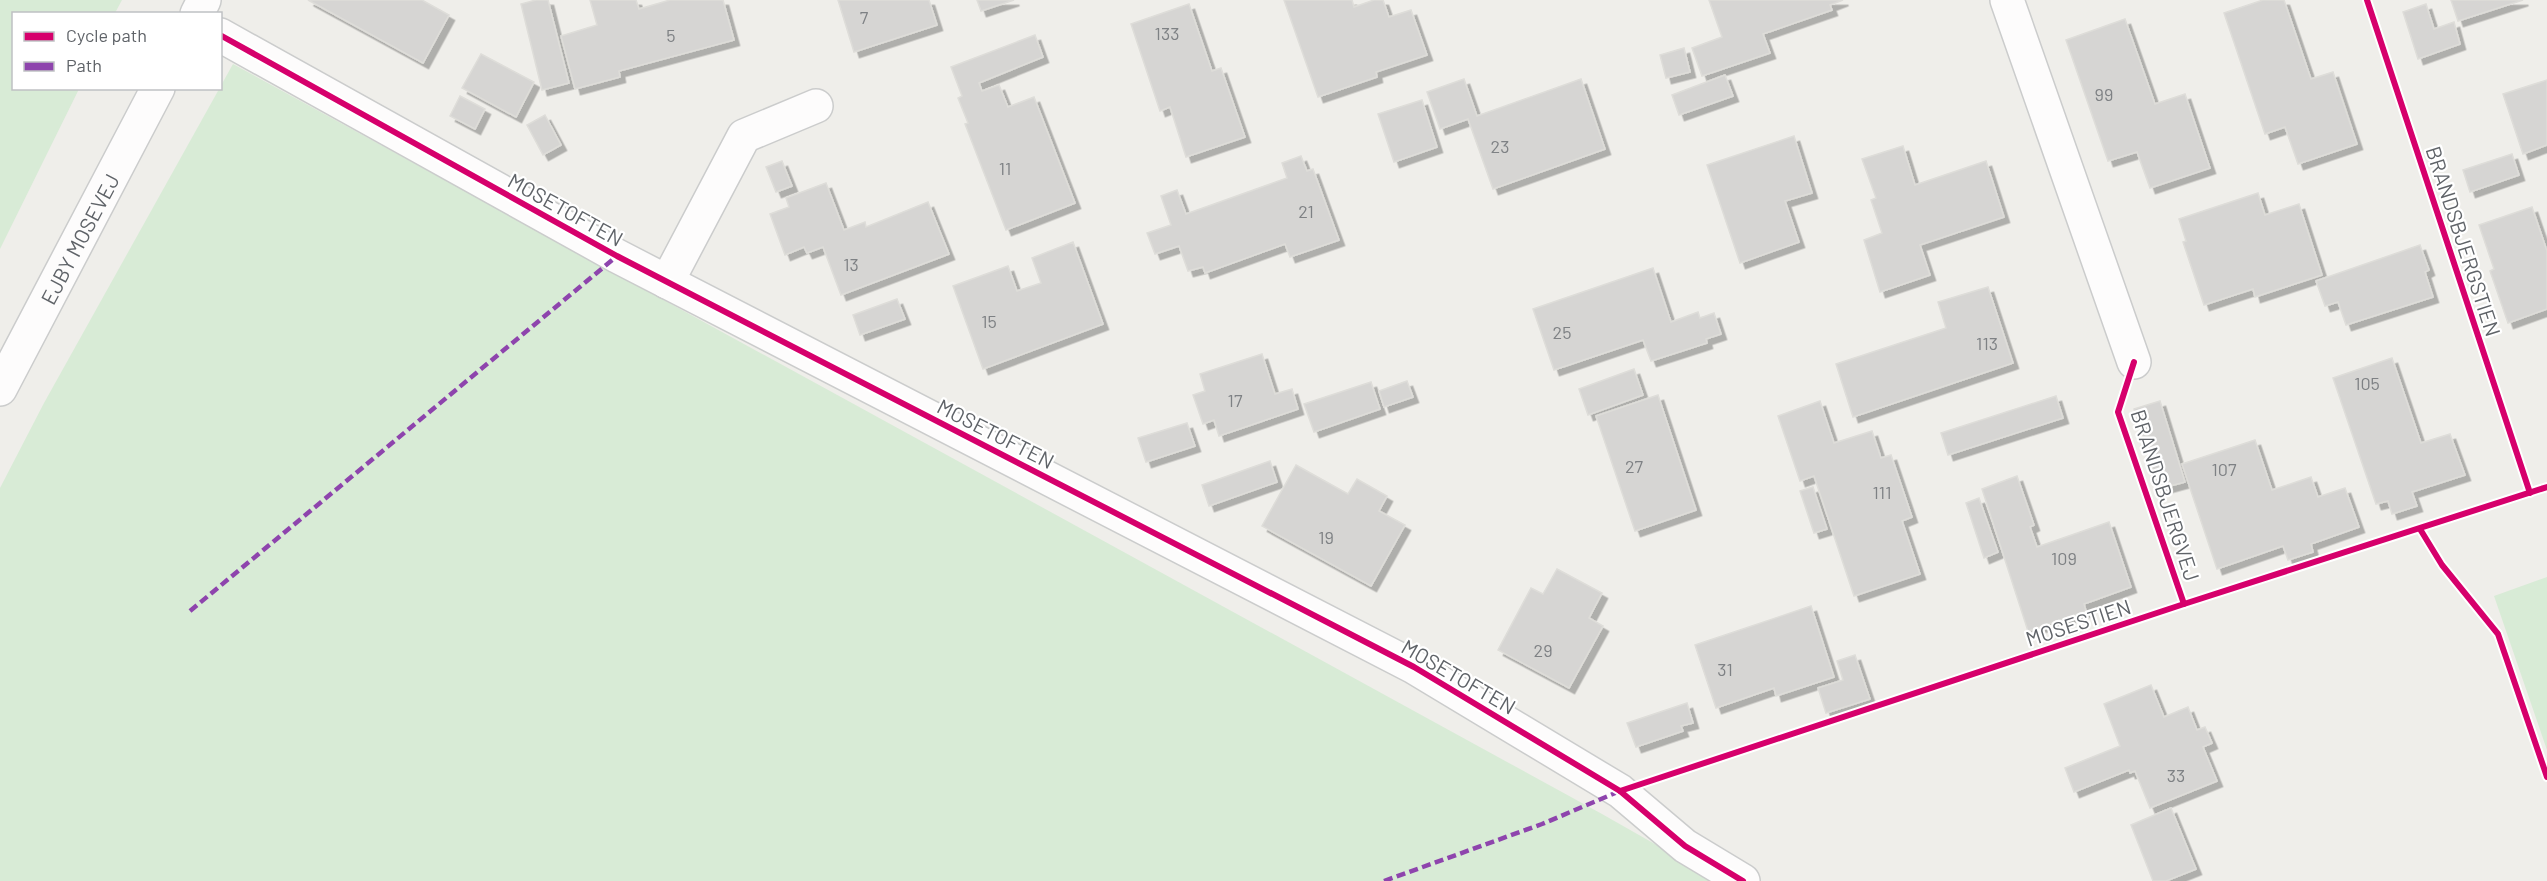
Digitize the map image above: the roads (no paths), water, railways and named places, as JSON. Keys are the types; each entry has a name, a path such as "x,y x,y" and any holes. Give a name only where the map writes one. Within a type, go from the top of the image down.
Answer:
{"street":[{"path":"2007,0 2134,362"},
{"name":"MOSETOFTEN","path":"222,36 667,282 1414,667 1620,791 1685,846 1743,881"},
{"name":"EJBY MOSEVEJ","path":"0,389 157,90"},
{"path":"667,282 744,136 816,106"}]}
